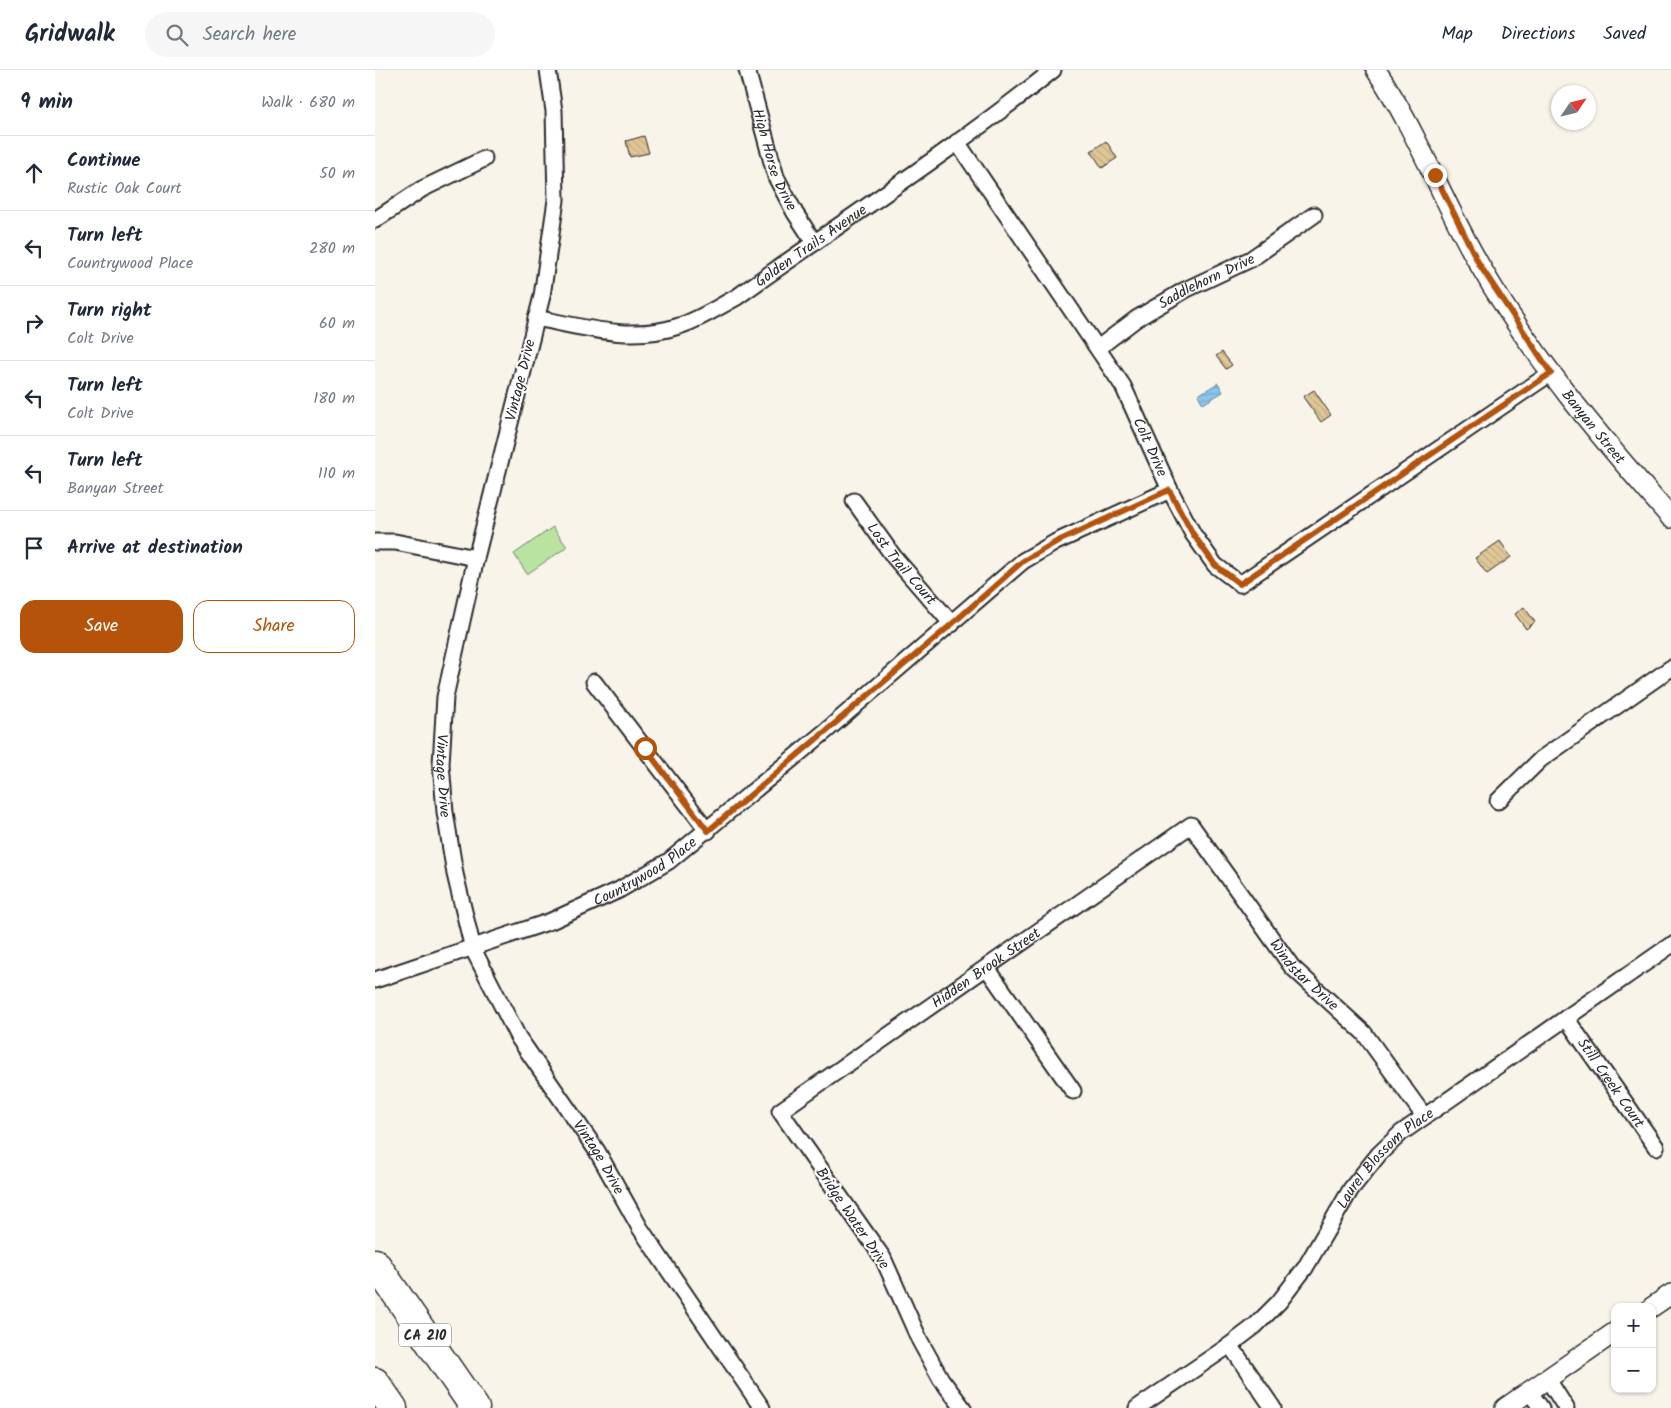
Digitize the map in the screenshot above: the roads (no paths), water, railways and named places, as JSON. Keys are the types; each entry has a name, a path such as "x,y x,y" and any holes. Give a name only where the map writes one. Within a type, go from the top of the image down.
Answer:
{"highway":[{"name":"CA 210","path":"375,1263 475,1408"},
{"path":"375,1382 393,1408"}],"street":[{"name":"Vintage Drive","path":"548,70 554,112 556,200 542,296 476,558 445,697 441,764 445,812 455,874 473,949 518,1037 597,1151 640,1228 762,1408"},
{"name":"High Horse Drive","path":"747,70 776,177 795,213 814,242"},
{"name":"Golden Trails Avenue","path":"536,318 617,333 650,332 679,327 737,297 1005,108 1053,70"},
{"name":"Banyan Street","path":"1377,70 1419,142 1479,264 1551,373 1600,436 1671,518"},
{"name":"Colt Drive","path":"957,142 1098,348 1127,394 1169,490 1193,534 1215,565 1240,584 1551,373"},
{"path":"375,220 422,188 484,159"},
{"name":"Saddlehorn Drive","path":"1098,348 1136,319 1185,290 1251,259 1314,215"},
{"name":"Countrywood Place","path":"375,980 473,949 551,920 619,890 669,861 708,831 952,624 1023,561 1056,542 1169,490"},
{"name":"Lost Trail Court","path":"854,501 894,557 952,624"},
{"path":"375,542 395,542 476,558"},
{"path":"1498,801 1541,759 1671,668"},
{"path":"594,682 708,831"},
{"name":"Hidden Brook Street","path":"781,1111 1191,825"},
{"name":"Windstar Drive","path":"1191,825 1292,967 1364,1034 1424,1116"},
{"name":"Laurel Blossom Place","path":"1137,1408 1230,1345 1255,1326 1279,1302 1305,1268 1351,1189 1364,1171 1401,1134 1424,1116 1671,945"},
{"path":"987,968 1073,1091"},
{"name":"Still Creek Court","path":"1566,1018 1656,1147"},
{"name":"Bridge Water Drive","path":"781,1111 883,1258 920,1342 941,1379 963,1408"},
{"path":"1656,1304 1671,1294"},
{"path":"1505,1408 1611,1335"},
{"path":"1230,1345 1273,1408"},
{"path":"1547,1378 1567,1408"},
{"path":"1529,1391 1541,1408"}],"water":[{"path":"1218,383 1223,392 1203,404 1198,395"}]}
